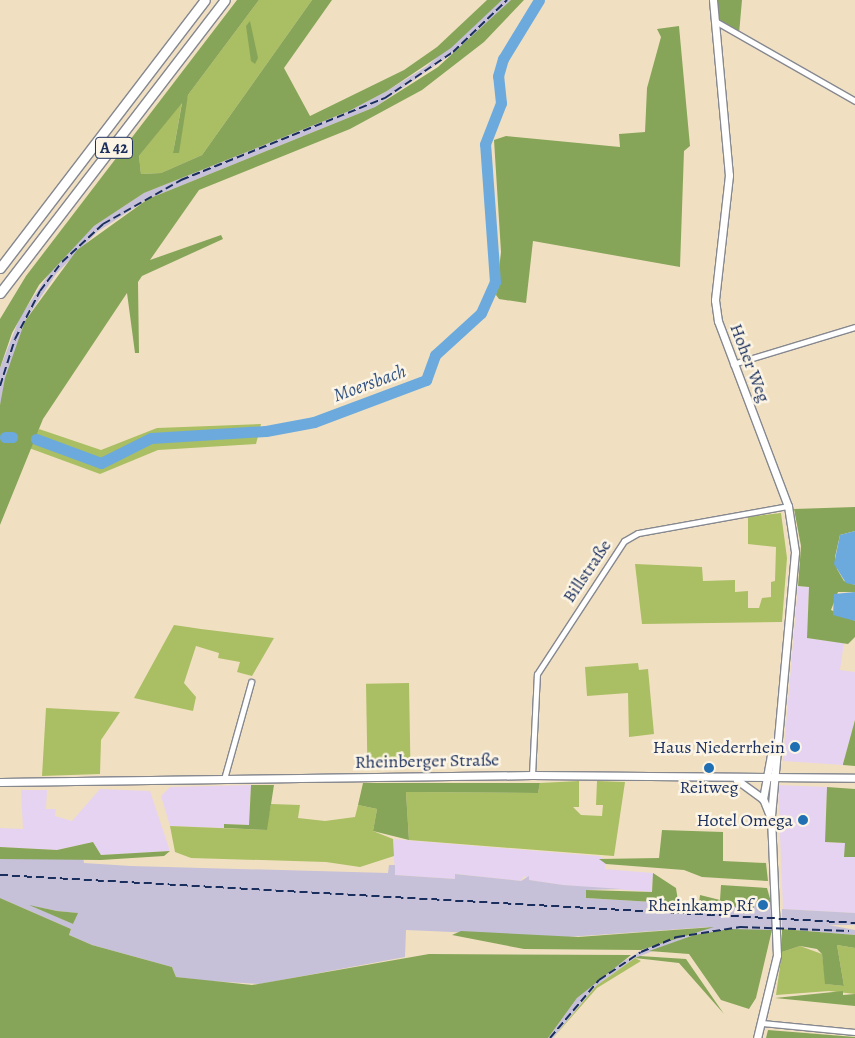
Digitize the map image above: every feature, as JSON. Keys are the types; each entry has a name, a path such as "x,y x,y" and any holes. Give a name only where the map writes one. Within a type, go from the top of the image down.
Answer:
{"highway":[{"name":"A 42","path":"0,268 205,0"},
{"name":"A 42","path":"0,293 225,0"}],"main road":[{"name":"Hoher Weg","path":"713,0 729,175 715,300 732,364 788,506 795,564 776,731 774,777"},
{"name":"Hoher Weg","path":"764,778 776,731"},
{"name":"Rheinberger Straße","path":"0,782 532,775 855,778"},
{"path":"758,1038 778,947 771,818 774,777"},
{"path":"734,778 763,798"},
{"path":"764,778 763,798 771,818"}],"street":[{"path":"716,21 855,101"},
{"path":"732,364 855,327"},
{"name":"Billstraße","path":"532,775 537,674 624,540 638,533 788,506"},
{"path":"224,779 251,682"},
{"path":"762,1023 855,1032"}],"shaded area":[{"path":"502,0 511,0 475,38 375,107 148,199 97,232 56,274 25,321 0,405 0,368 20,317 55,265 94,226 144,193 349,111 387,91 427,66"},
{"path":"798,586 809,587 807,638 844,643 840,670 855,672 855,720 843,765 783,761"},
{"path":"251,785 249,825 225,824 224,828 170,826 161,796 170,787"},
{"path":"778,785 827,787 825,842 846,843 845,856 855,857 855,913 783,909"},
{"path":"100,789 150,791 170,851 101,855 93,842 57,850 0,847 0,828 23,829 21,790 47,790 46,809 56,809 55,816 72,821"},
{"path":"393,839 599,856 606,860 605,869 653,873 652,892 563,885 529,880 524,876 521,881 456,874 455,879 395,875"},
{"path":"83,857 84,863 131,866 388,873 389,865 395,865 395,875 455,879 455,874 521,881 529,876 529,880 563,885 622,889 586,890 586,898 754,908 755,902 771,902 772,930 694,935 635,958 596,986 553,1038 548,1038 577,998 612,968 651,945 710,927 568,937 406,930 405,957 260,984 209,981 176,977 172,967 92,945 69,935 71,929 0,898 0,859","holes":["33,906 77,913 73,924"]},
{"path":"782,909 855,913 855,925 829,925 855,930 855,935 782,929"}],"green space":[{"path":"237,0 259,0 188,95 179,153 173,153 182,103 139,156 141,174 161,173 202,155 312,0 332,0 284,68 310,116 404,70 437,47 487,0 502,0 451,48 387,91 349,111 144,193 94,226 39,285 12,333 0,368 0,319 26,276"},
{"path":"259,0 312,0 202,155 161,173 141,174 139,156 182,102 173,153 188,95"},
{"path":"511,0 524,0 484,42 422,90 350,129 199,190 150,260 221,235 223,239 142,276 138,282 139,353 135,353 127,293 43,419 0,525 0,405 5,378 25,321 77,250 148,199 375,107 438,67"},
{"path":"713,0 742,0 739,34 715,21"},
{"path":"250,21 258,58 255,64 251,61 246,26"},
{"path":"679,26 690,146 684,151 680,267 533,241 526,303 499,299 496,295 501,252 494,140 506,136 620,147 619,134 645,132 647,88 661,37 657,29"},
{"path":"261,424 256,444 158,450 100,474 29,448 39,429 101,450 157,428"},
{"path":"855,507 855,531 840,535 835,557 837,569 844,581 855,585 855,592 838,592 831,610 855,621 855,637 848,644 807,638 809,587 798,586 801,546 794,509"},
{"path":"781,513 787,558 782,622 642,624 635,564 702,567 703,581 735,580 735,592 748,591 748,608 759,608 762,598 771,597 771,582 775,581 776,547 748,544 748,517"},
{"path":"174,625 274,638 252,676 237,672 240,662 218,658 219,653 196,646 184,683 196,697 193,711 134,698"},
{"path":"638,663 639,670 648,669 654,734 629,737 628,693 587,696 585,667"},
{"path":"409,683 410,767 367,768 366,684"},
{"path":"46,708 120,712 101,740 100,774 42,776"},
{"path":"855,720 855,766 843,765 843,764"},
{"path":"579,781 579,807 573,807 581,815 602,816 603,805 596,805 597,781 625,782 614,856 409,840 406,792 538,793 540,783"},
{"path":"363,783 540,783 538,793 406,792 409,840 373,831 377,809 358,805"},
{"path":"251,785 274,785 267,830 224,828 224,824 249,825"},
{"path":"827,787 855,789 855,857 844,857 845,843 825,842"},
{"path":"271,804 300,805 298,818 325,821 355,817 358,805 377,809 373,831 393,839 394,856 360,867 326,862 191,858 175,852 170,826 266,830"},
{"path":"662,830 723,832 723,861 766,863 768,881 702,877 684,870 606,864 599,859 659,858"},
{"path":"93,842 101,855 170,851 164,856 101,860 0,859 0,847 57,850"},
{"path":"653,873 676,888 678,901 699,903 700,895 720,900 721,885 767,888 771,902 755,902 754,908 586,898 586,890 652,892"},
{"path":"0,898 71,929 69,935 92,945 172,967 176,977 252,985 429,954 631,955 577,998 548,1038 0,1038"},
{"path":"29,905 57,911 78,913 73,924"},
{"path":"714,927 641,950 524,949 452,935 461,931 578,937"},
{"path":"730,929 772,930 756,998 749,1009 721,1000 689,954 649,951 694,935"},
{"path":"782,929 855,935 855,948 837,945 844,986 825,984 822,954 817,949 800,946 782,952"},
{"path":"837,945 855,948 855,994 829,991 776,995 782,952 800,946 822,954 826,984 844,986"},
{"path":"640,956 686,959 724,1014 679,963 635,958"},
{"path":"635,958 641,961 597,988 553,1038 596,986"},
{"path":"843,991 843,995 855,994 855,1006 775,998"},
{"path":"768,1030 855,1037 855,1038 766,1038"}],"water":[{"path":"855,531 855,585 846,583 834,564 840,535"},
{"path":"855,592 855,621 833,615 834,594"}],"waterway":[{"name":"Moersbach","path":"36,439 101,463 151,438 266,431 314,422 426,380 435,355 481,313 495,282 485,144 501,103 498,76 503,59 539,0"},
{"name":"Moersbach","path":"5,437 12,437"}],"railway":[{"path":"0,386 15,339 40,291 62,262 103,224 181,180 385,98 453,52 507,0"},
{"path":"0,875 855,923"},
{"path":"550,1038 599,980 641,952 677,937 740,927 849,931"}],"place":[{"name":"Haus Niederrhein","path":"795,747"},
{"name":"Reitweg","path":"709,768"},
{"name":"Hotel Omega","path":"803,820"},
{"name":"Rheinkamp Rf","path":"763,905"}]}
